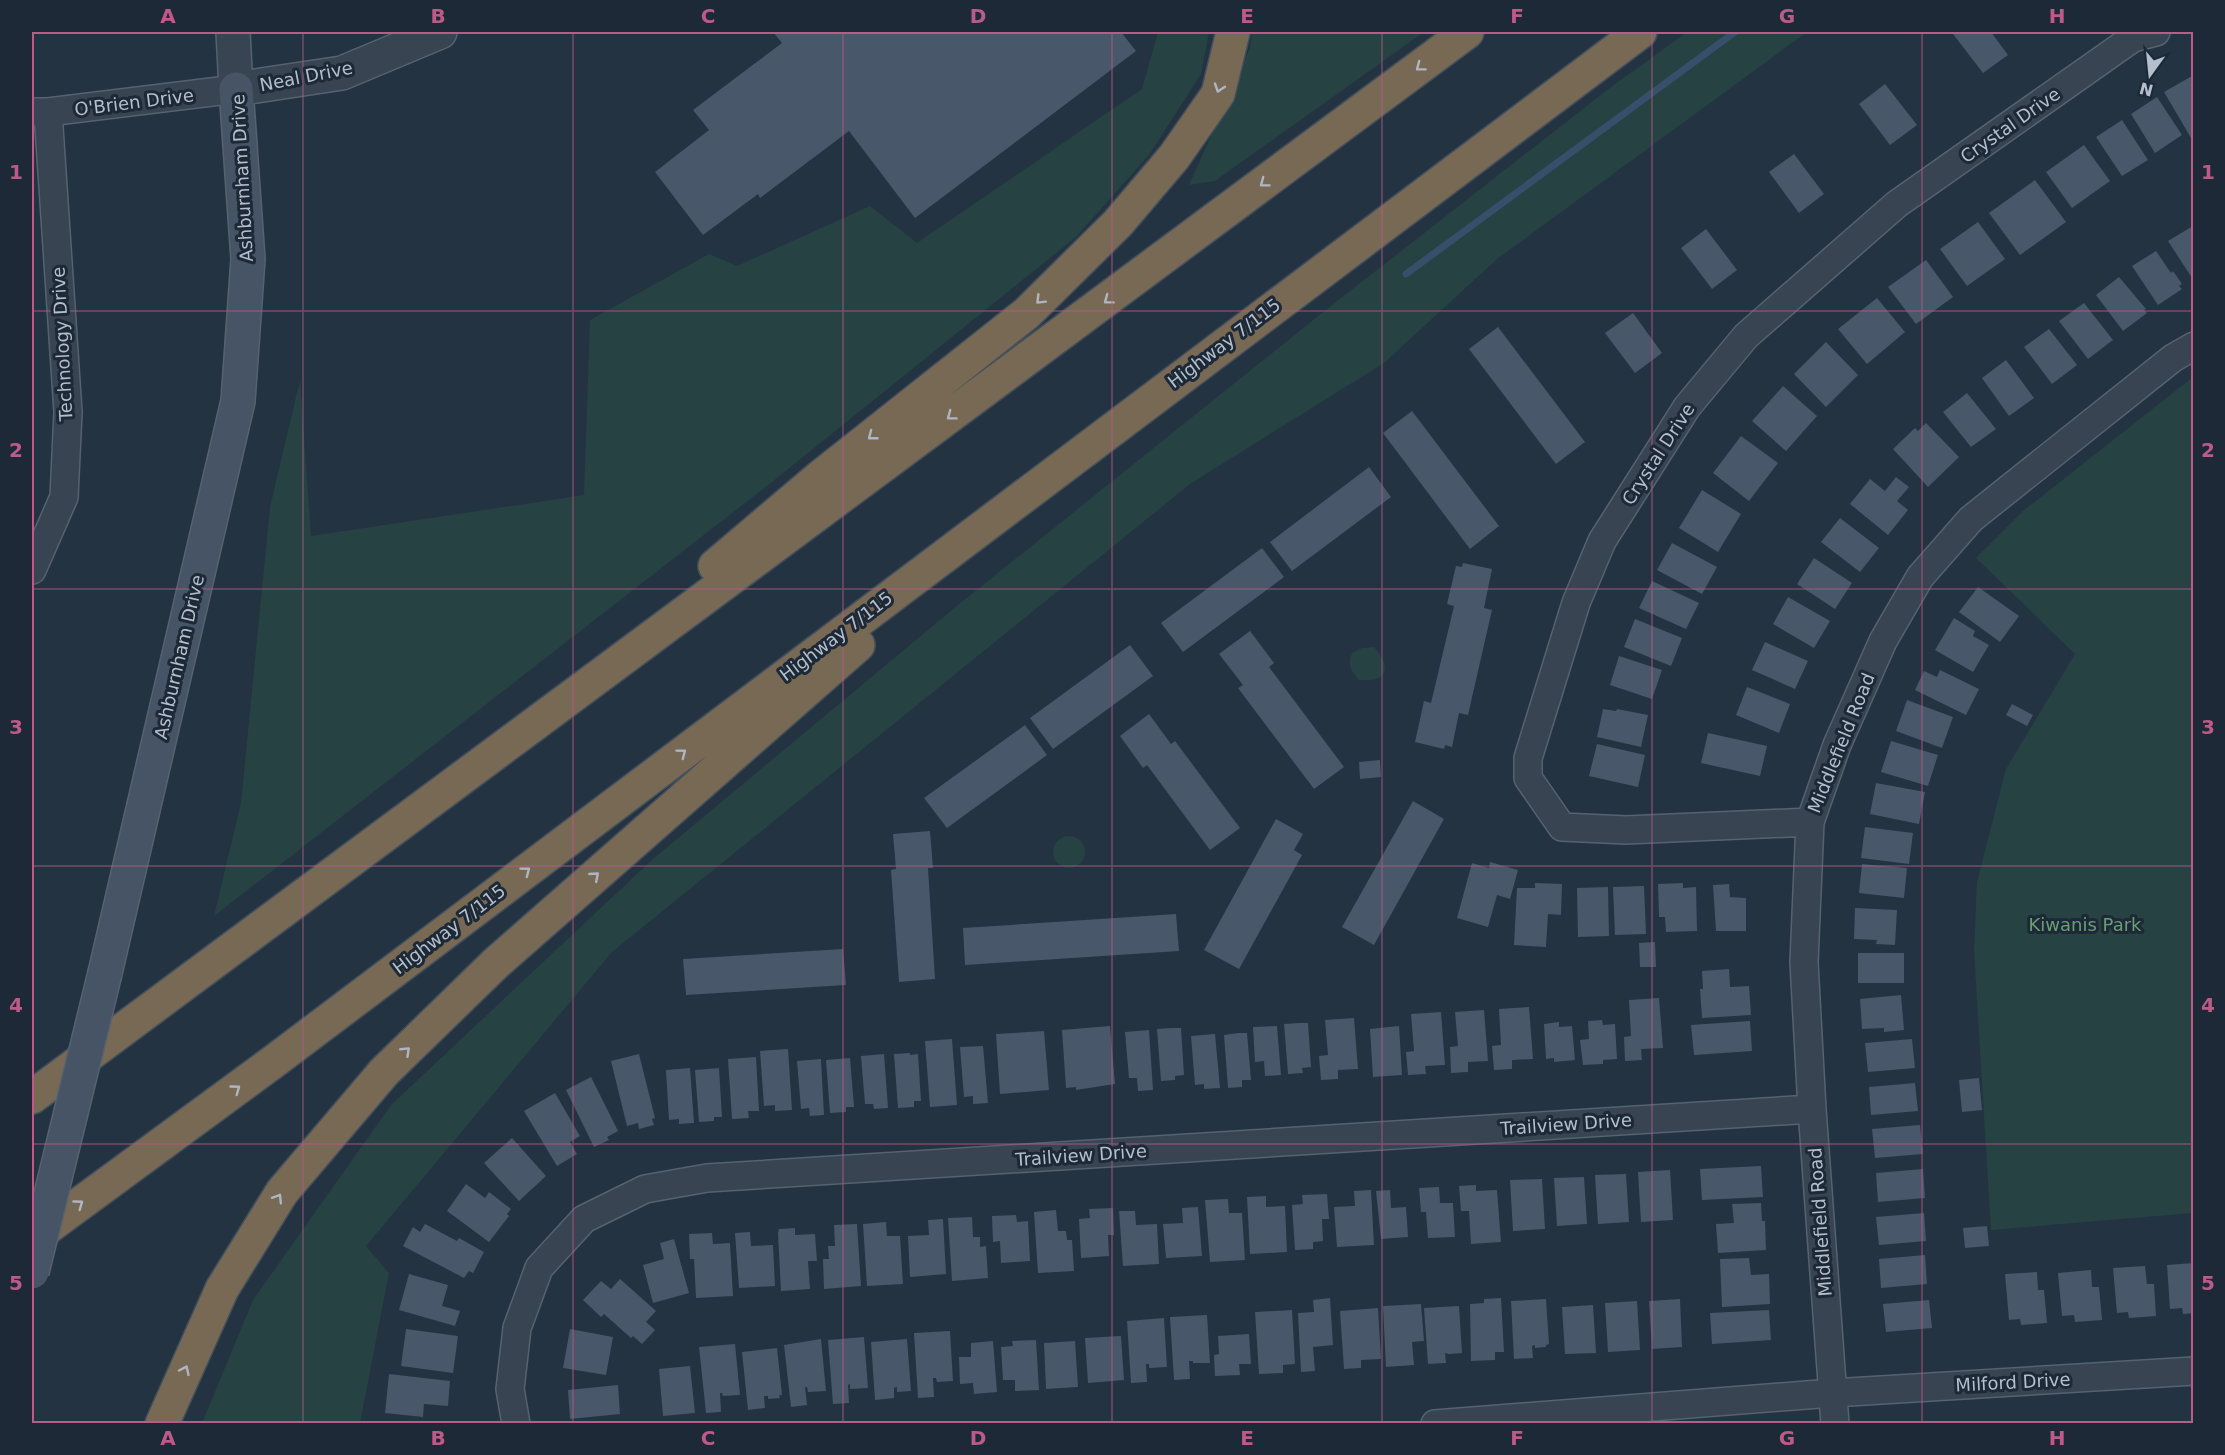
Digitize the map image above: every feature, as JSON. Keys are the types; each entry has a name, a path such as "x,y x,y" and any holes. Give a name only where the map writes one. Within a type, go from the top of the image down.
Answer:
{"highway":[{"path":"650,640 696,583 820,477 1027,313 1118,223 1174,157 1218,94 1233,32"},
{"path":"32,1097 1467,32"},
{"name":"Highway 7/115","path":"32,1239 282,1055 1640,32"},
{"path":"162,1424 222,1289 282,1192 384,1072 496,963 852,650 1048,502 1142,405"}],"main road":[{"name":"Ashburnham Drive","path":"32,1272 105,973 238,401 248,259 237,89"}],"street":[{"name":"Ashburnham Drive","path":"232,32 237,89"},
{"name":"Neal Drive","path":"237,89 342,73 440,32"},
{"name":"Crystal Drive","path":"1810,822 1626,830 1562,827 1528,778 1528,758 1576,603 1599,549 1687,407 1746,336 1897,204 2133,38 2156,32"},
{"name":"O'Brien Drive","path":"40,112 237,89"},
{"name":"Technology Drive","path":"32,570 64,497 67,423 40,112"},
{"name":"Middlefield Road","path":"1834,1424 1804,962 1810,822 1837,746 1883,641 1920,577 1971,519 2173,358 2193,346"},
{"name":"Trailview Drive","path":"516,1424 510,1389 517,1328 539,1268 584,1218 645,1189 707,1178 1812,1109"},
{"name":"Milford Drive","path":"1832,1393 2193,1371"},
{"path":"1435,1424 1515,1421 1832,1393"}],"green space":[{"path":"1158,32 1209,32 1201,74 1149,155 1076,237 772,482 214,916 241,803 270,507 300,380 311,536 584,495 590,320 709,254 737,266 870,206 917,243 1142,89"},
{"path":"1252,32 1424,32 1215,181 1189,185 1250,48"},
{"path":"1687,32 1807,32 1497,259 1384,363 1190,484 612,952 366,1246 389,1273 360,1423 202,1423 253,1300 391,1105 654,858 958,605 1327,309 1607,90"},
{"name":"Kiwanis Park","path":"2193,377 2193,1213 1991,1230 1974,951 1977,882 2006,769 2075,654 1976,558 2023,511"},
{"path":"1374,647 1383,661 1384,672 1376,679 1359,680 1351,668 1352,653 1362,648"},
{"path":"1069,836 1080,841 1085,852 1080,863 1069,868 1058,863 1053,852 1058,841"}],"building":[{"path":"773,32 1121,32 1136,51 915,218 849,131 760,198 758,194 703,235 655,172 709,130 693,110 782,43"},
{"path":"1956,32 1991,32 2008,55 1983,73 1953,34"},
{"path":"2192,76 2194,78 2194,143 2164,92"},
{"path":"1885,84 1917,125 1890,145 1859,104"},
{"path":"2157,97 2182,135 2155,153 2131,114"},
{"path":"2122,120 2148,160 2122,176 2096,137"},
{"path":"2084,145 2110,181 2072,208 2046,172"},
{"path":"1794,154 1824,194 1799,213 1769,172"},
{"path":"2035,180 2066,222 2020,255 1989,213"},
{"path":"1978,222 2005,259 1967,286 1940,249"},
{"path":"2194,227 2194,281 2168,241"},
{"path":"1706,229 1737,270 1712,289 1681,248"},
{"path":"2156,251 2171,273 2173,271 2182,284 2179,286 2182,289 2158,305 2132,266"},
{"path":"1926,260 1953,297 1916,324 1888,287"},
{"path":"2119,277 2147,313 2123,331 2096,295"},
{"path":"1877,298 1905,332 1867,364 1838,329"},
{"path":"2084,303 2113,340 2088,359 2059,321"},
{"path":"1633,313 1662,353 1635,373 1605,333"},
{"path":"1498,327 1585,442 1556,464 1469,349"},
{"path":"2049,329 2077,365 2052,384 2024,347"},
{"path":"1826,342 1858,375 1826,407 1794,374"},
{"path":"2006,360 2034,398 2009,416 1982,378"},
{"path":"1783,386 1817,416 1786,451 1752,421"},
{"path":"1967,393 1996,429 1971,447 1943,412"},
{"path":"1412,411 1499,526 1470,549 1383,433"},
{"path":"1926,423 1959,457 1928,487 1893,449 1915,428 1918,431"},
{"path":"1741,436 1778,463 1749,501 1713,473"},
{"path":"1369,467 1391,497 1292,571 1270,542"},
{"path":"1896,477 1909,487 1897,501 1908,510 1888,535 1850,504 1870,479 1885,491"},
{"path":"1702,490 1741,514 1718,552 1679,528"},
{"path":"1840,518 1879,548 1860,572 1821,542"},
{"path":"1672,543 1717,567 1702,594 1657,570"},
{"path":"1262,548 1284,577 1183,652 1161,623"},
{"path":"1814,558 1852,583 1835,609 1797,584"},
{"path":"1463,563 1492,569 1484,608 1492,610 1468,715 1459,713 1452,747 1445,745 1444,749 1415,742 1424,701 1431,703 1454,606 1447,604 1456,566 1462,567"},
{"path":"1652,581 1699,603 1686,629 1639,608"},
{"path":"1978,587 2019,616 2000,642 1959,612"},
{"path":"1788,597 1830,621 1814,648 1773,624"},
{"path":"1954,618 1975,631 1973,636 1989,645 1973,672 1935,650"},
{"path":"1635,619 1682,638 1671,666 1624,647"},
{"path":"1250,631 1274,663 1269,667 1344,767 1314,789 1238,688 1243,685 1219,654"},
{"path":"1765,642 1808,661 1795,689 1752,670"},
{"path":"1130,645 1153,676 1053,749 1030,718"},
{"path":"1619,656 1662,670 1652,699 1610,685"},
{"path":"1940,670 1979,689 1966,715 1915,690 1924,671 1937,677"},
{"path":"1747,687 1790,704 1779,733 1736,715"},
{"path":"1907,700 1953,717 1942,748 1896,731"},
{"path":"2012,704 2033,715 2027,726 2006,715"},
{"path":"1603,709 1616,711 1617,709 1648,715 1641,747 1597,737"},
{"path":"1149,714 1171,744 1175,741 1240,828 1210,850 1147,765 1143,768 1120,736"},
{"path":"1025,725 1047,755 947,828 924,798"},
{"path":"1708,733 1767,746 1760,776 1701,763"},
{"path":"1891,741 1938,755 1928,786 1881,772"},
{"path":"1597,744 1645,755 1638,787 1589,776"},
{"path":"1380,760 1381,777 1360,779 1359,762"},
{"path":"1876,783 1925,792 1919,824 1870,814"},
{"path":"1413,801 1444,819 1374,945 1342,927"},
{"path":"1276,819 1303,834 1294,850 1302,855 1239,969 1204,950"},
{"path":"1865,827 1913,833 1909,864 1861,858"},
{"path":"930,831 933,868 928,868 935,979 899,982 891,870 896,869 893,834"},
{"path":"1490,862 1518,870 1510,899 1497,895 1488,927 1457,918 1472,863 1489,868"},
{"path":"1862,864 1907,868 1904,898 1859,893"},
{"path":"1535,883 1562,884 1561,915 1548,914 1546,947 1514,945 1517,888 1535,888"},
{"path":"1683,883 1683,888 1696,887 1697,931 1666,932 1665,917 1659,917 1658,884"},
{"path":"1729,884 1730,897 1746,898 1746,931 1716,931 1713,885"},
{"path":"1644,886 1646,934 1615,935 1613,887"},
{"path":"1608,887 1609,936 1578,937 1577,888"},
{"path":"1855,908 1897,910 1895,945 1876,944 1877,940 1854,939"},
{"path":"1176,914 1179,951 965,965 963,928"},
{"path":"1655,942 1656,967 1640,967 1639,943"},
{"path":"843,949 846,985 686,995 683,959"},
{"path":"1858,953 1904,953 1904,983 1858,983"},
{"path":"1729,969 1730,987 1749,986 1751,1015 1702,1018 1700,989 1703,989 1702,971"},
{"path":"1901,995 1904,1030 1884,1032 1884,1028 1862,1029 1860,999"},
{"path":"1659,998 1663,1048 1641,1049 1642,1060 1625,1061 1624,1037 1631,1036 1629,1000"},
{"path":"1529,1007 1533,1059 1512,1060 1512,1069 1494,1070 1492,1046 1501,1045 1499,1009"},
{"path":"1484,1010 1488,1061 1468,1062 1468,1072 1451,1073 1450,1047 1458,1046 1455,1012"},
{"path":"1441,1012 1445,1065 1425,1066 1426,1074 1408,1075 1406,1052 1414,1051 1411,1014"},
{"path":"1354,1018 1358,1069 1338,1070 1338,1079 1321,1080 1319,1056 1328,1055 1325,1020"},
{"path":"1602,1020 1603,1025 1615,1024 1617,1059 1603,1060 1603,1064 1583,1065 1580,1040 1589,1039 1588,1021"},
{"path":"1750,1021 1752,1051 1694,1055 1691,1025"},
{"path":"1559,1022 1559,1027 1572,1026 1575,1060 1554,1062 1554,1058 1546,1059 1544,1024"},
{"path":"1308,1023 1311,1067 1302,1068 1303,1073 1288,1074 1284,1024"},
{"path":"1110,1026 1115,1084 1076,1090 1076,1087 1066,1088 1062,1030"},
{"path":"1277,1026 1281,1075 1265,1076 1264,1061 1255,1062 1253,1027"},
{"path":"1399,1026 1402,1075 1373,1077 1370,1029"},
{"path":"1181,1028 1184,1075 1175,1076 1175,1080 1161,1081 1157,1029"},
{"path":"1149,1030 1153,1090 1138,1091 1137,1078 1129,1078 1125,1032"},
{"path":"1044,1031 1049,1090 1000,1094 996,1034"},
{"path":"1247,1033 1251,1080 1242,1080 1242,1087 1228,1088 1224,1035"},
{"path":"1215,1034 1220,1088 1204,1089 1204,1084 1195,1085 1191,1036"},
{"path":"952,1039 957,1105 930,1107 925,1041"},
{"path":"1912,1039 1915,1068 1868,1072 1865,1043"},
{"path":"983,1046 988,1103 973,1104 973,1096 964,1097 960,1047"},
{"path":"788,1049 792,1110 775,1111 775,1105 764,1106 760,1051"},
{"path":"910,1053 910,1055 918,1054 921,1101 914,1101 914,1107 898,1108 894,1054"},
{"path":"639,1054 655,1118 652,1119 654,1125 639,1129 638,1123 627,1126 611,1061"},
{"path":"884,1054 888,1108 874,1109 873,1104 865,1104 861,1056"},
{"path":"756,1057 759,1111 748,1111 749,1118 732,1119 728,1059"},
{"path":"850,1058 854,1107 846,1107 846,1112 830,1113 826,1060"},
{"path":"821,1059 824,1115 810,1116 809,1108 801,1109 797,1061"},
{"path":"690,1068 694,1123 679,1124 679,1119 669,1120 666,1070"},
{"path":"719,1068 722,1117 714,1117 714,1121 699,1122 695,1070"},
{"path":"591,1077 618,1131 607,1137 609,1140 594,1147 566,1090"},
{"path":"1979,1078 1982,1110 1962,1112 1959,1080"},
{"path":"1915,1083 1918,1111 1871,1115 1869,1087"},
{"path":"555,1093 580,1136 570,1142 577,1154 557,1166 524,1111"},
{"path":"1920,1125 1923,1154 1875,1158 1872,1129"},
{"path":"512,1138 546,1176 519,1201 484,1163"},
{"path":"1761,1166 1763,1197 1702,1200 1700,1169"},
{"path":"1923,1169 1925,1198 1878,1202 1876,1173"},
{"path":"1670,1170 1673,1220 1641,1222 1638,1172"},
{"path":"1626,1174 1629,1222 1598,1224 1595,1175"},
{"path":"1584,1177 1587,1224 1557,1226 1554,1178"},
{"path":"1542,1179 1545,1229 1513,1231 1510,1180"},
{"path":"466,1184 485,1198 489,1192 511,1209 507,1214 509,1216 489,1242 447,1211"},
{"path":"1476,1185 1476,1191 1497,1190 1501,1242 1471,1244 1469,1211 1461,1211 1459,1186"},
{"path":"1439,1187 1440,1203 1453,1203 1455,1237 1428,1238 1426,1212 1421,1212 1419,1188"},
{"path":"1371,1190 1374,1245 1337,1247 1334,1207 1355,1206 1354,1191"},
{"path":"1390,1190 1391,1208 1406,1207 1408,1237 1381,1239 1376,1191"},
{"path":"1327,1194 1329,1219 1322,1219 1323,1241 1313,1242 1313,1249 1295,1250 1292,1205 1303,1204 1302,1195"},
{"path":"1266,1196 1266,1207 1285,1206 1287,1252 1250,1254 1247,1197"},
{"path":"1228,1199 1229,1213 1242,1213 1245,1260 1210,1262 1205,1200"},
{"path":"1761,1203 1762,1221 1765,1221 1766,1250 1718,1253 1716,1224 1734,1223 1732,1204"},
{"path":"1198,1207 1202,1256 1166,1258 1163,1224 1183,1223 1182,1208"},
{"path":"1113,1208 1114,1235 1108,1235 1109,1256 1081,1258 1079,1219 1090,1218 1089,1209"},
{"path":"1056,1210 1058,1231 1066,1231 1067,1240 1072,1240 1074,1271 1038,1273 1034,1212"},
{"path":"1119,1211 1135,1211 1136,1225 1157,1224 1159,1264 1123,1266"},
{"path":"1924,1213 1926,1241 1879,1245 1876,1217"},
{"path":"1016,1215 1017,1222 1028,1221 1030,1261 1001,1263 1000,1241 993,1242 992,1216"},
{"path":"972,1217 973,1237 980,1237 980,1247 986,1246 988,1278 952,1281 948,1218"},
{"path":"943,1219 946,1274 910,1277 908,1236 929,1235 928,1220"},
{"path":"886,1222 887,1236 900,1236 903,1284 867,1286 863,1224"},
{"path":"425,1224 457,1241 459,1238 484,1252 473,1273 469,1271 464,1278 403,1246 413,1227 420,1232"},
{"path":"857,1224 861,1286 824,1289 823,1259 829,1259 828,1246 835,1246 834,1225"},
{"path":"1987,1226 1989,1246 1965,1248 1963,1228"},
{"path":"795,1228 795,1235 815,1234 817,1261 808,1261 810,1289 781,1291 778,1233 779,1229"},
{"path":"750,1232 751,1246 773,1245 775,1286 739,1288 735,1233"},
{"path":"712,1233 713,1244 730,1243 733,1296 696,1298 694,1259 690,1259 689,1234"},
{"path":"674,1239 689,1293 653,1303 643,1265 664,1259 660,1243"},
{"path":"1925,1255 1927,1284 1881,1288 1879,1259"},
{"path":"1749,1258 1751,1275 1769,1274 1770,1304 1722,1307 1720,1259"},
{"path":"2194,1263 2194,1313 2183,1314 2182,1308 2170,1309 2167,1265"},
{"path":"2145,1266 2147,1284 2154,1284 2156,1316 2129,1318 2128,1312 2117,1313 2113,1268"},
{"path":"2091,1270 2092,1287 2099,1287 2102,1320 2075,1322 2074,1315 2062,1316 2058,1273"},
{"path":"2037,1272 2038,1290 2044,1290 2047,1323 2021,1325 2020,1319 2009,1320 2005,1274"},
{"path":"409,1274 448,1285 442,1306 460,1311 455,1326 399,1310"},
{"path":"620,1279 656,1311 646,1322 655,1330 642,1344 633,1336 631,1338 604,1314 601,1317 583,1300 601,1281 611,1289"},
{"path":"1330,1298 1333,1345 1313,1347 1315,1371 1301,1372 1298,1313 1314,1312 1313,1300"},
{"path":"1501,1298 1504,1352 1495,1352 1495,1360 1471,1361 1470,1304 1484,1303 1484,1299"},
{"path":"1546,1299 1549,1344 1546,1347 1532,1346 1533,1358 1514,1359 1511,1301"},
{"path":"1680,1299 1682,1347 1652,1349 1649,1301"},
{"path":"1929,1300 1932,1328 1886,1332 1883,1304"},
{"path":"1637,1301 1640,1350 1608,1352 1605,1303"},
{"path":"1421,1304 1424,1341 1412,1342 1414,1365 1386,1367 1383,1306"},
{"path":"1593,1305 1596,1353 1565,1354 1562,1307"},
{"path":"1459,1306 1462,1353 1445,1353 1446,1363 1428,1364 1424,1308"},
{"path":"1378,1308 1381,1359 1361,1360 1361,1368 1344,1369 1340,1311"},
{"path":"1292,1310 1295,1364 1283,1365 1283,1373 1259,1374 1255,1312"},
{"path":"1769,1310 1771,1340 1712,1344 1710,1313"},
{"path":"1207,1315 1210,1363 1189,1361 1190,1379 1174,1380 1170,1317"},
{"path":"1164,1318 1167,1367 1149,1368 1149,1364 1146,1364 1147,1382 1131,1383 1127,1321"},
{"path":"406,1329 458,1336 453,1373 401,1366"},
{"path":"570,1329 613,1337 606,1375 563,1368"},
{"path":"950,1331 953,1381 937,1382 936,1378 933,1378 934,1397 918,1398 914,1333"},
{"path":"1249,1334 1251,1364 1239,1364 1240,1375 1215,1376 1214,1355 1219,1354 1218,1336"},
{"path":"1121,1336 1124,1380 1088,1383 1085,1338"},
{"path":"864,1337 868,1388 850,1389 850,1384 848,1385 849,1403 833,1404 828,1340"},
{"path":"821,1339 826,1391 808,1392 805,1387 807,1405 791,1407 784,1345"},
{"path":"907,1339 911,1391 897,1392 897,1387 894,1388 894,1398 875,1400 871,1342"},
{"path":"1036,1340 1039,1390 1015,1391 1015,1380 1003,1380 1001,1347 1013,1346 1012,1341"},
{"path":"993,1341 997,1392 974,1394 973,1383 960,1384 959,1357 971,1357 971,1343"},
{"path":"1075,1341 1078,1387 1046,1389 1044,1343"},
{"path":"735,1344 740,1395 723,1396 720,1393 721,1412 706,1413 699,1347"},
{"path":"777,1348 782,1395 779,1395 780,1398 768,1399 768,1396 764,1396 765,1408 748,1410 742,1352"},
{"path":"690,1366 695,1413 663,1416 659,1369"},
{"path":"389,1374 450,1381 448,1406 424,1404 423,1417 385,1413"},
{"path":"618,1385 620,1414 570,1419 568,1390"}],"waterway":[{"path":"1406,274 1735,32"}]}
